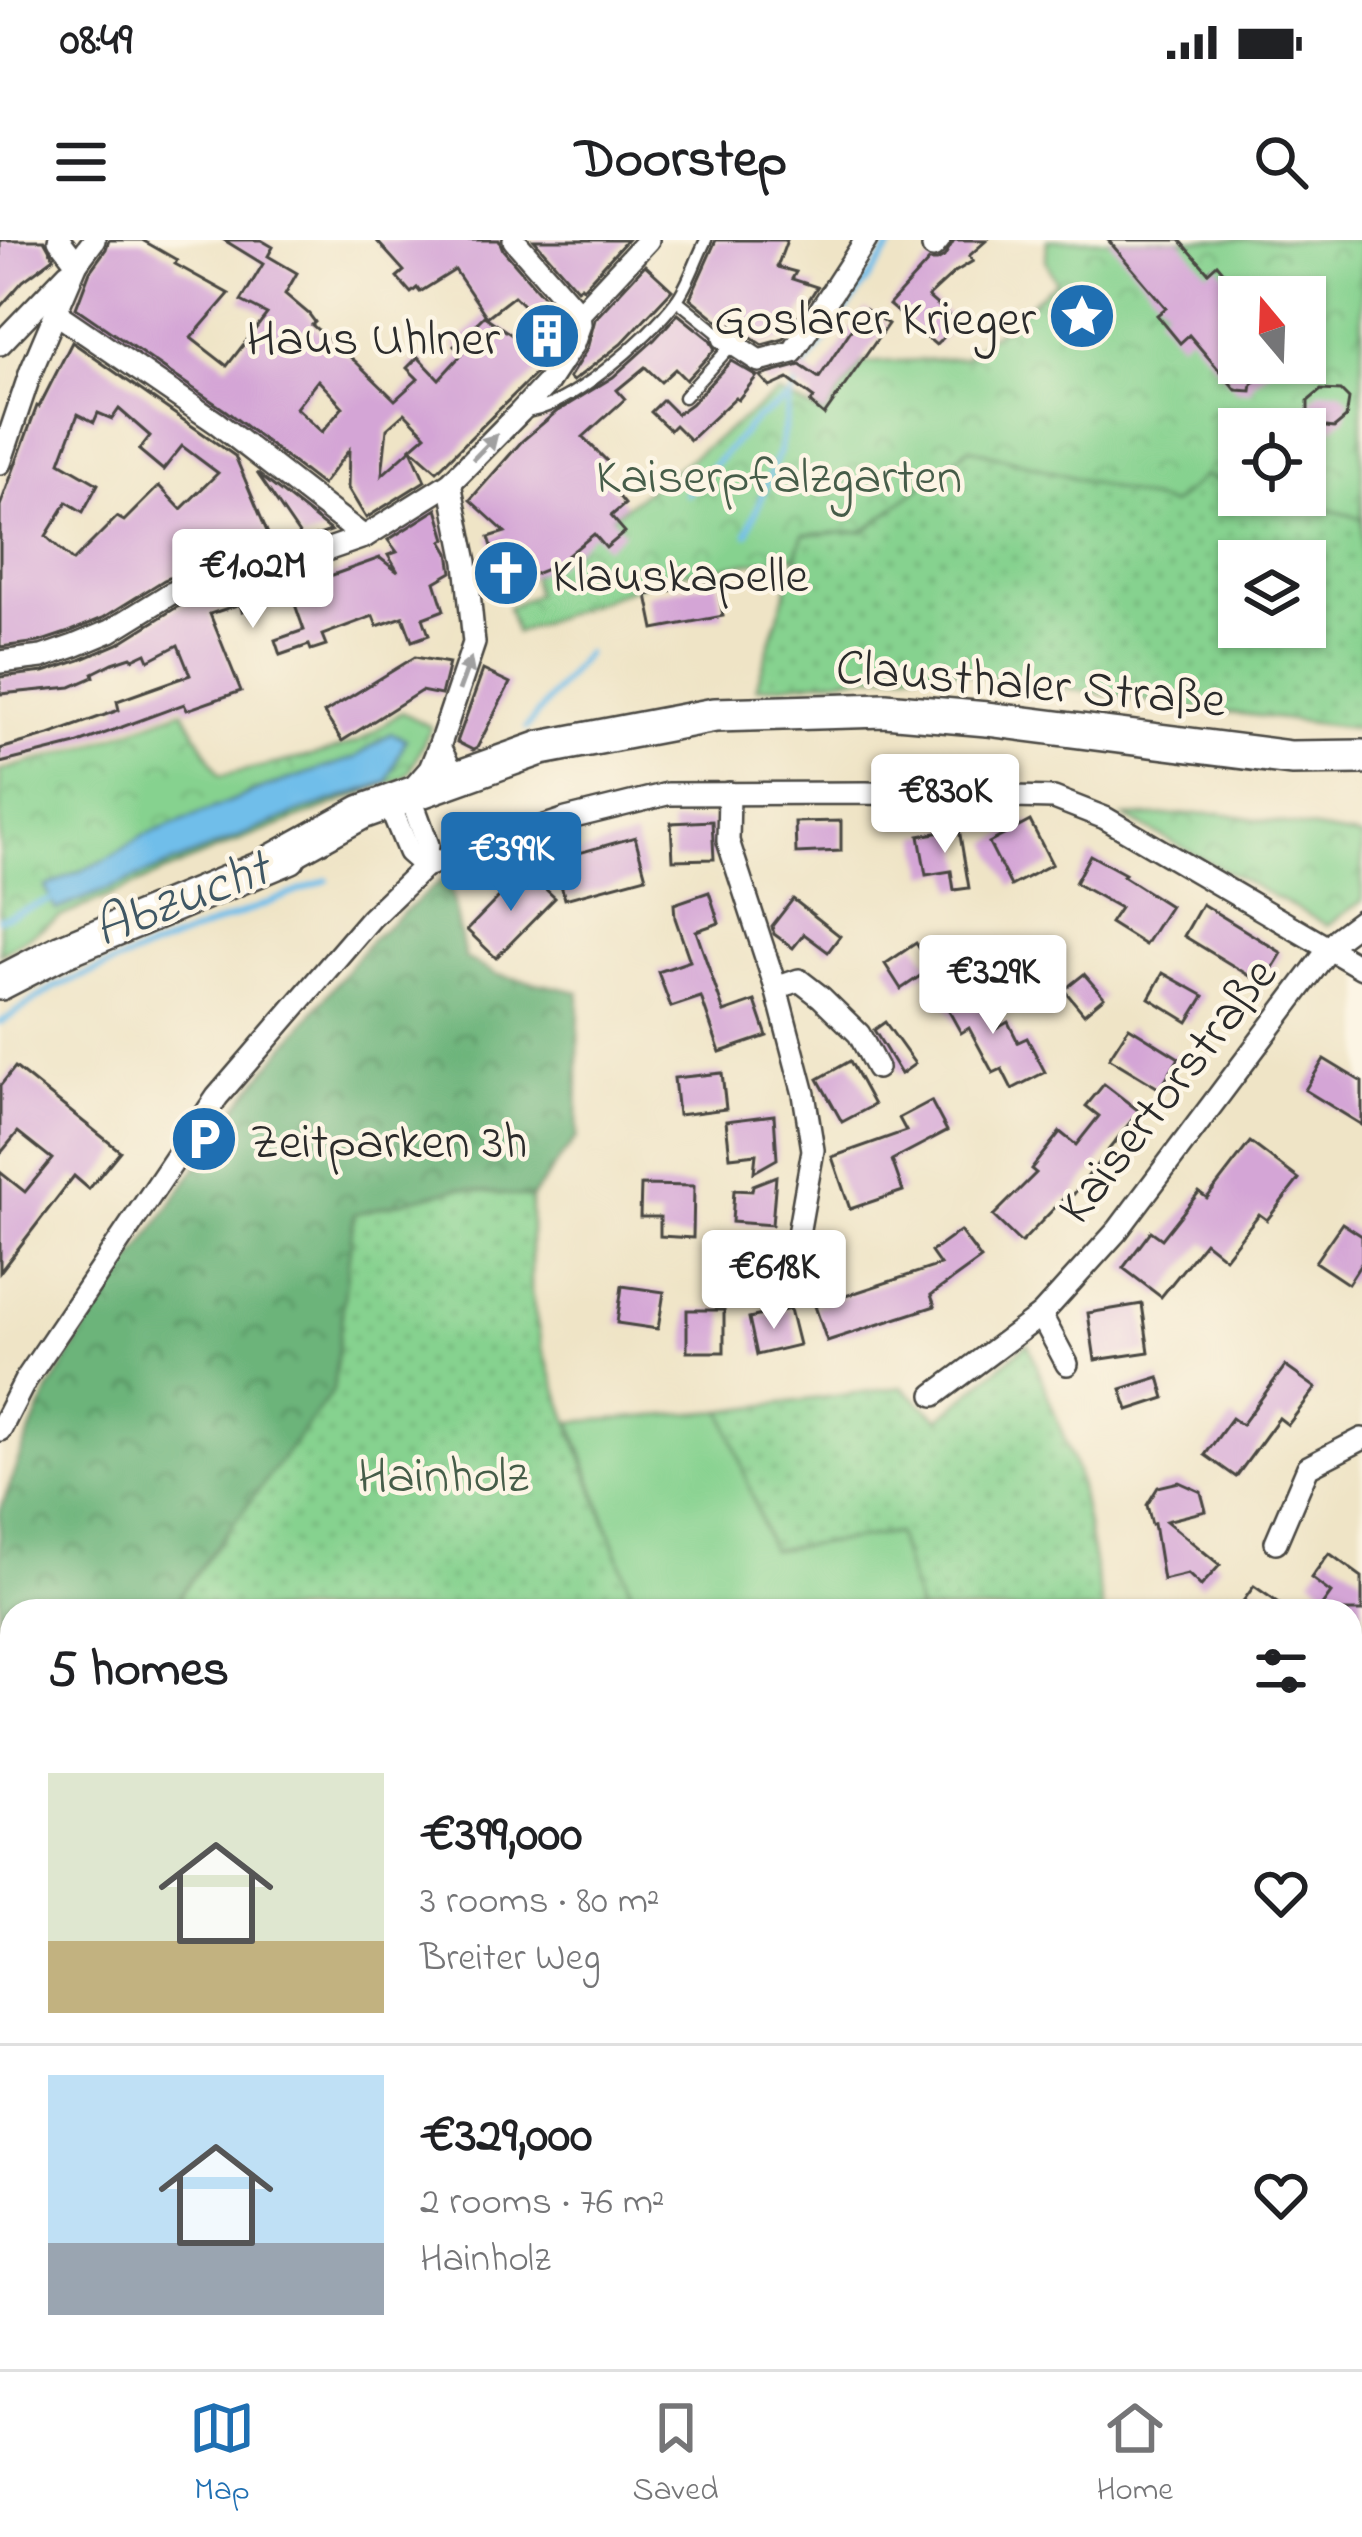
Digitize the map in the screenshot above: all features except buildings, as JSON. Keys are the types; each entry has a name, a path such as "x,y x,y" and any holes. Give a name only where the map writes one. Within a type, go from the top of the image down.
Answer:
{"main road":[{"name":"Clausthaler Straße","path":"0,983 62,950 268,864 369,830 401,805 461,775 541,748 715,715 885,710 1291,758 1362,757"},
{"name":"Clausthaler Straße","path":"401,805 527,771 620,734"}],"street":[{"path":"59,240 77,263"},
{"path":"0,344 94,240"},
{"path":"0,662 42,657 74,646 110,631 170,594 243,563 275,555 312,555 364,537 450,483 548,382 580,324 579,314 514,240"},
{"path":"579,314 648,240"},
{"path":"728,341 759,361 793,352 866,240"},
{"path":"2,448 77,263"},
{"path":"56,314 217,423 364,537"},
{"path":"425,866 428,845 401,805 430,769 474,643 466,562 450,483"},
{"path":"439,747 449,766 461,775"},
{"path":"0,1430 25,1381 217,1097 370,918 425,866 566,819 667,794 1054,798 1105,818 1362,968"},
{"path":"729,794 728,842 805,1094 813,1150 797,1240 825,1262 737,1279"},
{"name":"Kaisertorstraße","path":"934,1395 1041,1315 1118,1230 1329,949 1362,920"},
{"path":"776,988 799,980 821,997 859,1034 877,1068"},
{"path":"1041,1315 1066,1364"},
{"path":"1276,1542 1309,1467 1362,1439"}],"lane":[{"path":"520,412 538,411 582,387 632,346 677,299 706,240"},
{"path":"677,299 728,341 684,397"}],"green space":[{"name":"Kaiserpfalzgarten","path":"1047,240 1362,240 1362,518 1326,509 1326,408 1218,408 1218,481 1204,477 1171,505 969,448 865,531 803,535 796,556 666,575 516,633 508,607 536,594 532,576 778,393 824,415 863,363 964,358 1056,282 1046,260"},
{"path":"969,448 1171,505 1204,476 1218,480 1218,516 1326,516 1326,509 1362,518 1362,729 934,668 756,688 803,535 865,531"},
{"path":"183,710 220,776 358,742 402,712 431,727 403,778 60,917 0,954 0,771 89,746"},
{"path":"1220,813 1362,837 1362,901 1327,925 1125,817"},
{"path":"448,875 465,958 498,975 579,992 577,1137 531,1198 459,1188 355,1214 333,1391 181,1599 0,1599 0,1512 48,1392 239,1104 372,939"},
{"name":"Hainholz","path":"459,1188 531,1198 531,1293 542,1348 634,1599 181,1599 333,1391 354,1214"},
{"path":"1028,1343 1077,1472 1101,1599 916,1599 897,1533 771,1550 723,1411 902,1387 939,1419"},
{"path":"723,1411 771,1550 897,1533 916,1599 634,1599 571,1422"}],"water":[{"path":"391,733 406,739 387,782 56,910 45,887 107,859 143,836 355,758"}],"waterway":[{"name":"Abzucht","path":"805,368 896,240"},
{"name":"Abzucht","path":"747,534 780,449 796,385"},
{"path":"687,494 756,419 788,399"},
{"name":"Abzucht","path":"526,728 586,653"},
{"name":"Abzucht","path":"0,1023 55,987 327,880"},
{"path":"0,919 51,900"}],"place":[{"name":"Goslarer Krieger","path":"1082,316"},
{"name":"Haus Uhlner","path":"547,336"},
{"name":"Klauskapelle","path":"506,573"},
{"name":"Zeitparken 3h","path":"204,1139"}]}
